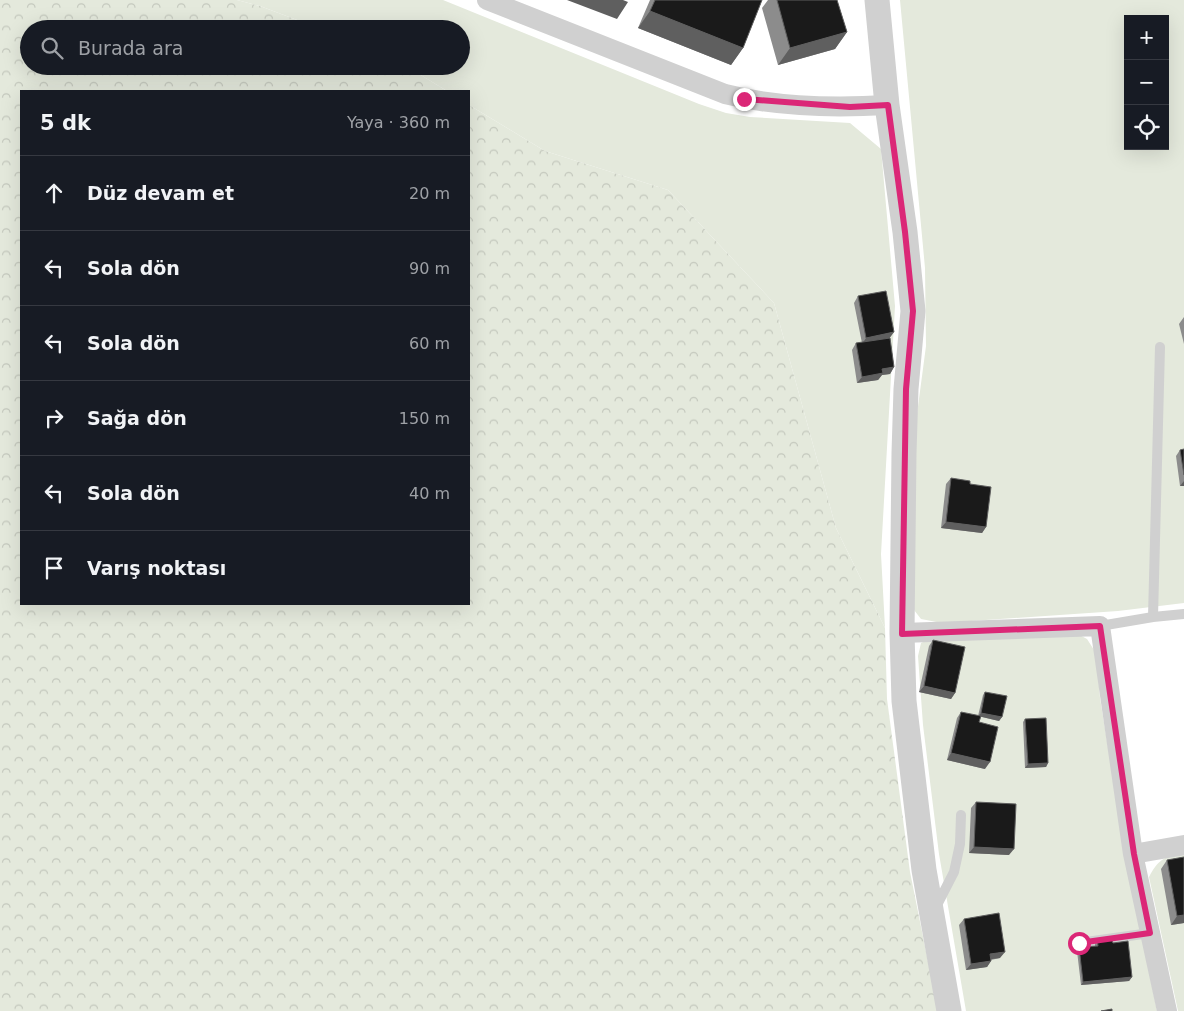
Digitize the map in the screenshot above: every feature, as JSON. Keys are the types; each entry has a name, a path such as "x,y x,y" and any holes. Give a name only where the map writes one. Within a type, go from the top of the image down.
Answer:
{"street":[{"path":"487,0 725,94 744,99 850,107 888,105"},
{"path":"878,0 888,105 905,232 913,311 906,389 902,634 904,702 924,870 949,1011"},
{"path":"902,634 1100,626 1134,854 1167,1011"},
{"path":"1134,854 1184,845"}],"lane":[{"path":"1153,617 1160,347"},
{"path":"1100,626 1184,614"},
{"path":"932,916 954,872 960,844 961,815"},
{"path":"1079,943 1150,933"}],"green space":[{"path":"0,0 237,0 260,6 297,20 20,20 20,75 421,75 445,90 20,90 20,605 470,605 470,106 545,151 668,190 774,303 836,528 885,628 887,699 910,872 938,1011 0,1011"},
{"path":"237,0 443,0 699,104 726,113 750,117 850,123 881,149 895,306 881,554 885,628 836,528 774,303 668,190 545,151 470,106 470,90 445,90 421,75 470,75 470,20 297,20 260,6"},
{"path":"900,0 1184,0 1184,603 1118,611 942,623 921,619 914,610 915,429 926,346 925,268"},
{"path":"1074,632 1087,639 1096,653 1100,698 1126,858 1157,1011 966,1011 939,854 923,725 918,656 921,643 931,638"},
{"path":"1184,853 1184,1011 1178,1011 1149,877 1155,866 1162,860"}],"building":[{"path":"655,0 762,0 743,48 650,11"},
{"path":"777,0 837,0 847,32 790,48"},
{"path":"886,291 894,332 866,338 858,296"},
{"path":"890,338 894,367 882,369 883,373 862,377 856,343"},
{"path":"1184,449 1184,475 1180,450"},
{"path":"951,478 970,481 970,484 991,487 986,527 946,522"},
{"path":"933,640 965,647 955,693 924,686"},
{"path":"985,692 1007,696 1002,717 981,713"},
{"path":"961,712 981,716 979,722 998,727 990,762 951,753"},
{"path":"1046,718 1048,763 1028,764 1025,719"},
{"path":"976,802 1016,804 1014,849 974,847"},
{"path":"1184,857 1184,915 1177,916 1167,860"},
{"path":"999,913 1005,952 990,954 991,961 971,964 964,919"},
{"path":"1111,938 1113,943 1128,941 1132,977 1083,982 1079,947 1098,946 1097,939"}],"route":[{"path":"744,99 850,107 888,105 905,232 913,311 906,389 902,634 1100,626 1134,854 1150,933 1079,943"}]}
